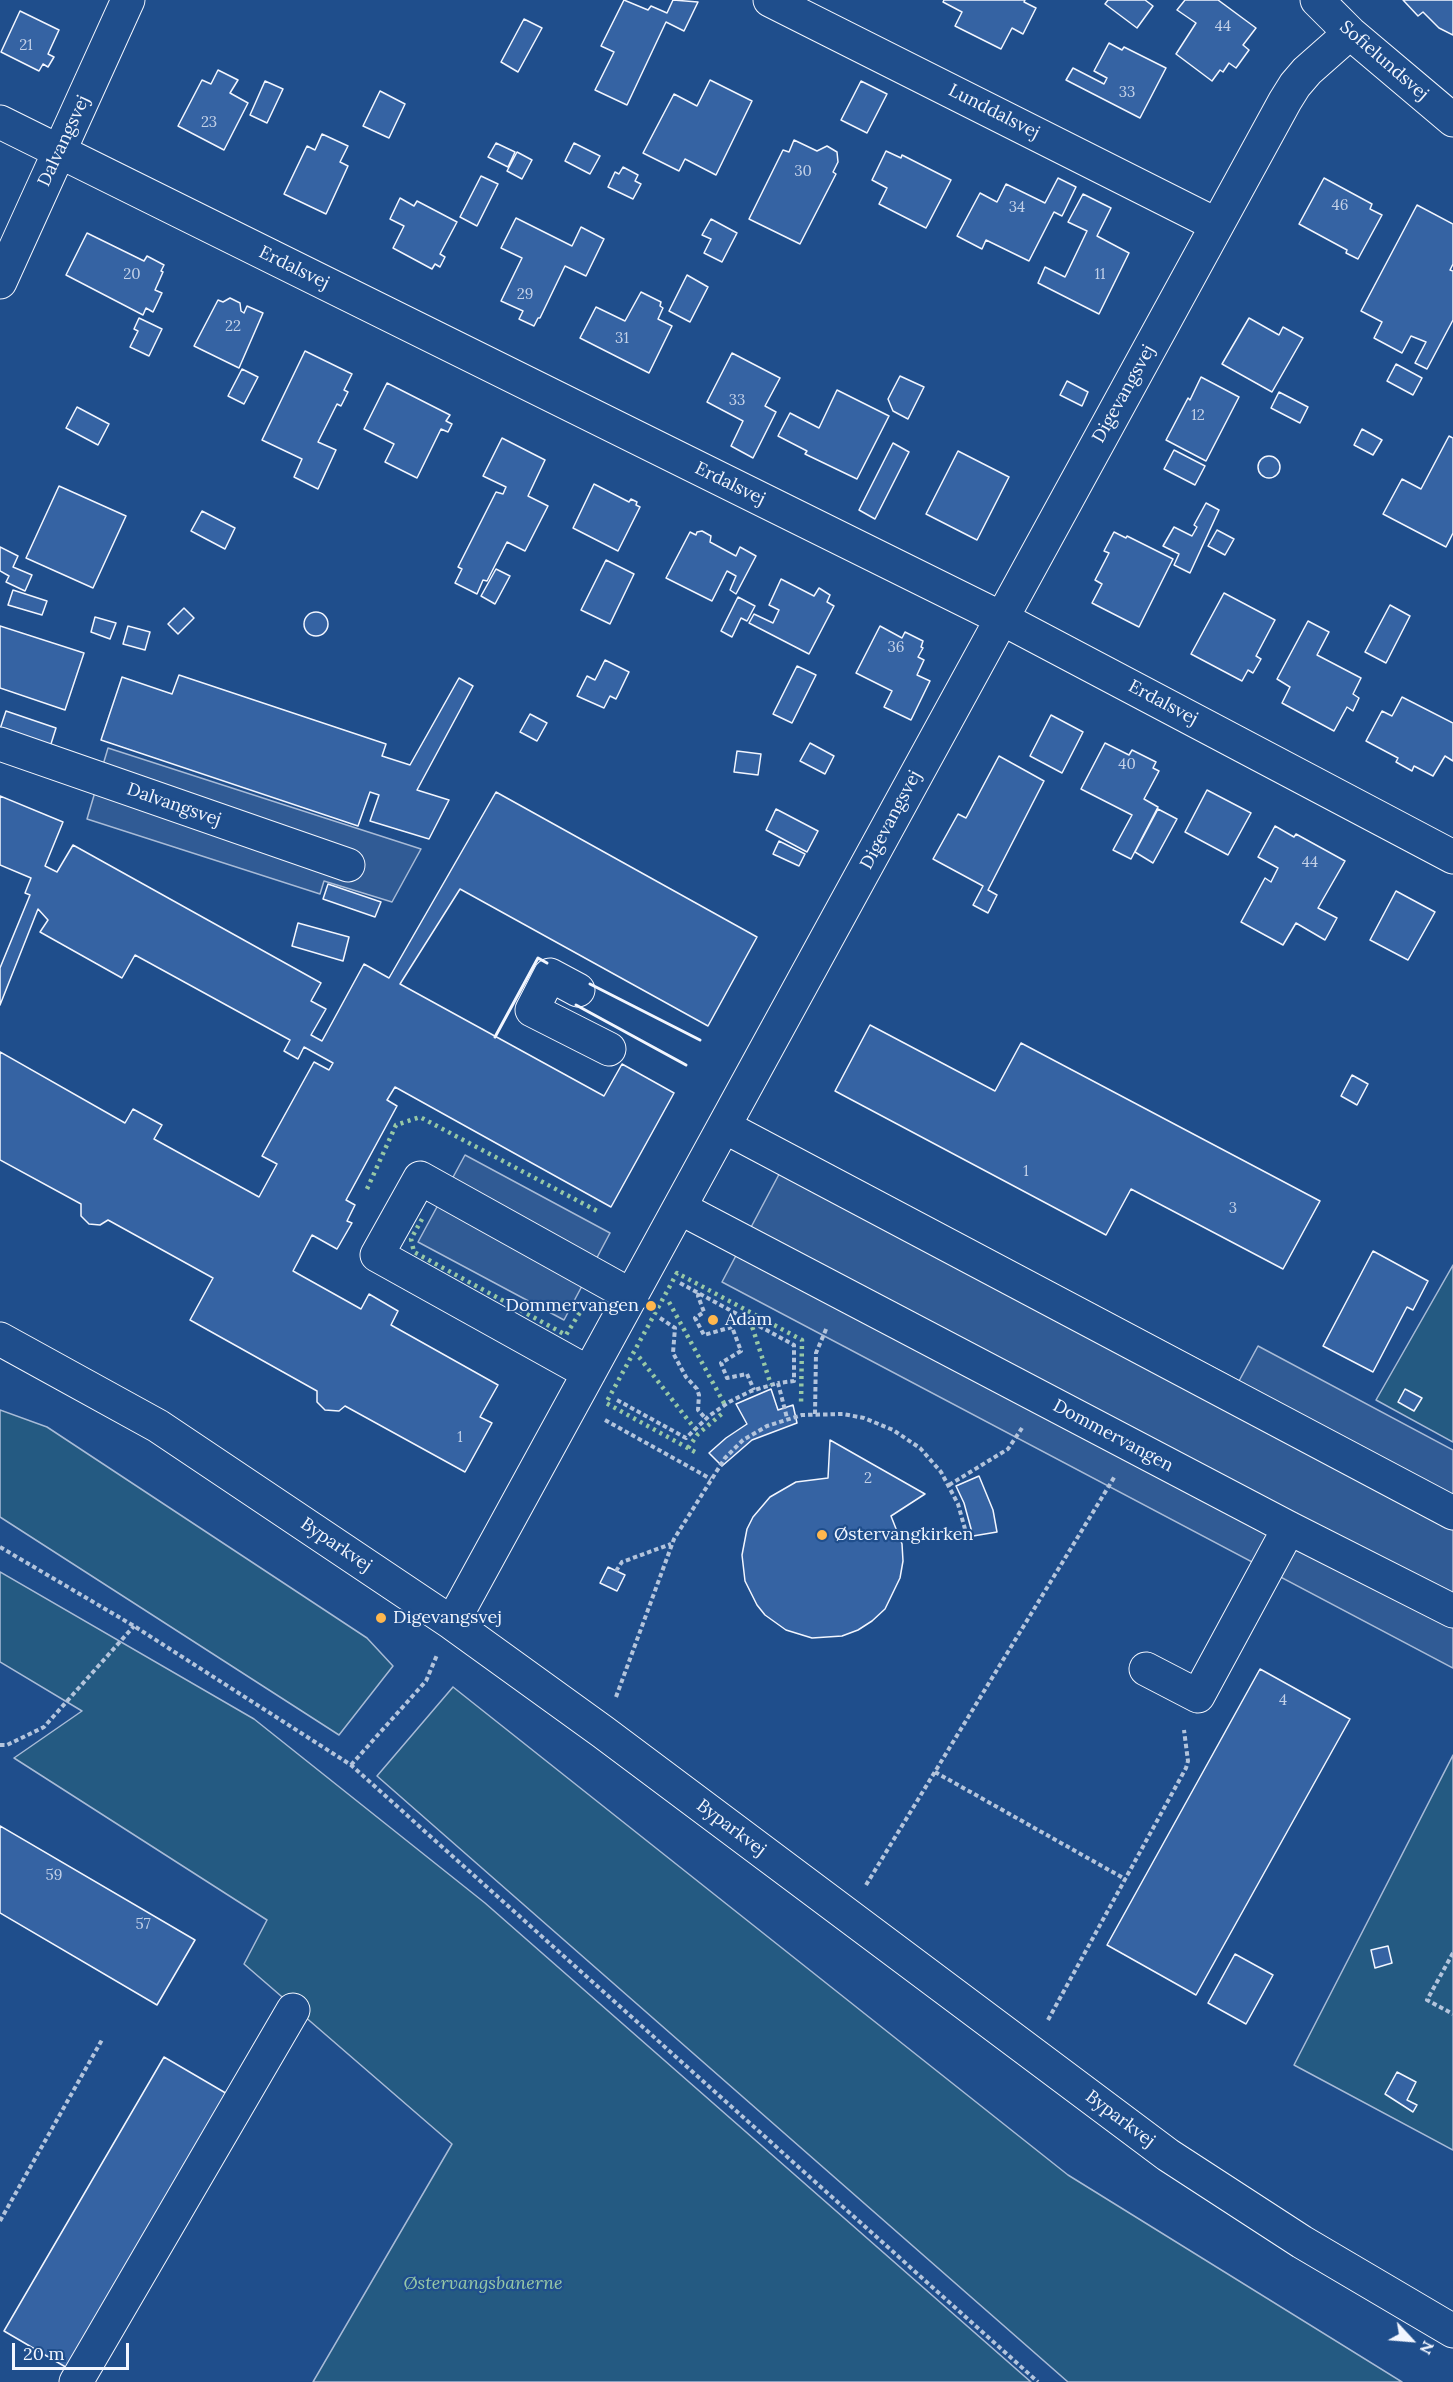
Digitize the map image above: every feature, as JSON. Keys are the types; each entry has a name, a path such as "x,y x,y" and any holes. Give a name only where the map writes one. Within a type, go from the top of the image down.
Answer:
{"street":[{"name":"Dalvangsvej","path":"0,282 128,0"},
{"name":"Lunddalsvej","path":"770,0 1217,225"},
{"name":"Sofielundsvej","path":"1317,0 1350,33 1453,120"},
{"name":"Digevangsvej","path":"452,1623 1295,85 1350,33"},
{"name":"Erdalsvej","path":"0,122 1001,618 1453,857"},
{"name":"Dalvangsvej","path":"0,744 348,866"},
{"path":"578,990 550,975 532,1010 609,1049"},
{"path":"724,1127 1453,1513"},
{"path":"589,1373 377,1255 420,1178 632,1296"},
{"name":"Dommervangen","path":"680,1208 1133,1447 1453,1611"},
{"name":"Byparkvej","path":"0,1339 158,1426 452,1623 603,1732 1178,2161 1302,2242 1453,2331"},
{"path":"1146,1669 1198,1696 1289,1528"},
{"path":"76,2382 294,2010"}],"path":[{"path":"617,1397 618,1401 686,1438 729,1402 754,1390 794,1381 794,1344 682,1284 678,1285"},
{"path":"699,1293 704,1312 696,1318 703,1334 732,1327 741,1351 721,1364 727,1378 747,1374 754,1390"},
{"path":"815,1414 816,1353 843,1294"},
{"path":"655,1328 665,1310"},
{"path":"660,1318 675,1328 673,1353 686,1377 697,1389 698,1410 706,1419"},
{"path":"778,1383 787,1418"},
{"path":"949,1485 1012,1446 1038,1397"},
{"path":"573,1402 711,1479"},
{"path":"603,1732 672,1544 725,1458 743,1440 767,1426 787,1418 815,1414 843,1414 864,1418 893,1430 926,1453 949,1485 958,1504 965,1529"},
{"path":"847,1916 1133,1447"},
{"path":"616,1571 622,1563 672,1544"},
{"path":"0,1547 134,1626 351,1765 1038,2382"},
{"path":"351,1765 426,1681 452,1623"},
{"path":"0,1745 7,1745 44,1727 134,1626"},
{"path":"1030,2052 1186,1768 1188,1761 1183,1738 1184,1726 1198,1696"},
{"path":"934,1772 1125,1879"},
{"path":"1453,1953 1427,2000 1453,2014"},
{"path":"0,2221 103,2038"}],"green space":[{"path":"1453,1265 1453,1442 1376,1400"},
{"path":"0,1410 47,1427 367,1638 393,1666 339,1735 0,1517"},
{"name":"Østervangsbanerne","path":"0,1572 254,1719 485,1903 1031,2382 313,2382 452,2144 244,1964 267,1920 14,1758 82,1711 0,1662"},
{"path":"453,1687 1068,2175 1402,2382 1068,2382 377,1776"},
{"path":"1453,1755 1453,2150 1294,2065"}],"shaded area":[{"path":"108,748 421,849 392,902 324,881 320,894 87,819"},
{"path":"794,1146 1239,1381 1258,1346 1453,1450 1453,1668 722,1282"},
{"path":"465,1155 610,1233 564,1320 418,1242"}],"building":[{"path":"624,0 648,10 651,6 667,13 673,0 698,2 684,31 666,22 627,105 595,90 614,52 601,46"},
{"path":"944,0 1025,0 1024,2 1036,8 1023,34 1012,28 1001,49 955,26 962,12 943,2"},
{"path":"1108,0 1145,0 1153,6 1137,28 1105,4"},
{"path":"1185,0 1218,0 1256,28 1243,45 1249,50 1236,68 1229,63 1223,72 1220,70 1212,81 1176,54 1196,23 1177,10"},
{"path":"1403,0 1453,0 1453,35 1439,28 1423,12 1418,16"},
{"path":"20,11 59,30 48,54 54,57 48,67 43,64 39,71 1,52"},
{"path":"524,19 542,28 518,72 501,62"},
{"path":"1109,43 1122,50 1124,47 1166,68 1140,118 1066,80 1073,68 1104,84 1107,78 1094,71"},
{"path":"218,70 238,80 230,93 248,103 224,150 178,126 202,80 211,84"},
{"path":"710,80 752,101 716,175 685,159 679,171 643,153 674,94 697,106"},
{"path":"265,81 283,89 267,123 250,115"},
{"path":"861,81 887,94 867,133 841,120"},
{"path":"380,91 405,104 389,138 363,126"},
{"path":"322,134 348,146 340,162 348,166 326,214 284,194 307,146 315,150"},
{"path":"794,140 817,151 827,146 837,152 838,162 833,172 836,174 800,244 749,219 783,150 789,152"},
{"path":"496,143 515,152 508,167 488,157"},
{"path":"574,143 600,156 590,174 565,161"},
{"path":"886,151 901,158 902,155 951,180 926,228 879,204 887,188 872,180"},
{"path":"517,152 532,160 522,179 507,171"},
{"path":"623,167 638,175 635,181 641,184 633,199 608,187 615,172 619,174"},
{"path":"481,176 498,184 477,226 460,217"},
{"path":"1058,178 1076,187 1062,216 1054,212 1029,261 986,240 982,249 957,236 980,193 997,202 1006,184 1045,203"},
{"path":"1324,178 1372,204 1370,209 1382,215 1358,259 1346,253 1347,250 1299,224"},
{"path":"1083,194 1111,208 1097,236 1129,253 1099,314 1038,283 1045,267 1065,277 1087,231 1068,222"},
{"path":"400,198 414,206 417,201 457,222 440,254 445,257 440,267 435,264 432,269 393,248 404,226 390,219"},
{"path":"1417,205 1453,224 1453,264 1450,270 1453,271 1453,320 1427,369 1415,363 1426,342 1411,336 1402,353 1374,338 1382,322 1361,311"},
{"path":"516,218 572,246 581,227 604,239 586,276 565,266 534,326 519,319 523,311 501,301 522,258 501,248"},
{"path":"711,219 737,233 722,262 704,253 711,239 702,235"},
{"path":"87,233 144,261 147,256 164,265 155,290 162,293 153,312 146,308 143,315 66,275"},
{"path":"687,275 708,287 690,322 669,311"},
{"path":"641,292 661,302 660,306 663,308 658,319 672,326 649,373 580,338 596,307 625,321"},
{"path":"230,298 240,303 241,311 244,313 247,306 263,313 239,368 194,346 218,300 223,302"},
{"path":"139,318 162,329 149,356 130,347 138,331 134,329"},
{"path":"1249,318 1279,335 1283,327 1303,338 1272,392 1222,364"},
{"path":"305,351 352,374 344,390 348,392 341,406 337,404 318,442 336,450 318,489 294,477 302,459 262,440"},
{"path":"732,353 780,378 765,406 776,412 753,458 731,446 743,421 707,402"},
{"path":"1396,364 1422,378 1413,395 1387,381"},
{"path":"242,369 258,377 244,404 228,396"},
{"path":"900,376 924,387 908,419 893,411 888,399"},
{"path":"1201,377 1239,397 1206,461 1166,440"},
{"path":"1067,381 1088,392 1082,406 1060,395"},
{"path":"387,383 450,415 446,421 452,424 448,432 441,429 417,478 385,462 394,444 364,429"},
{"path":"837,390 889,416 857,479 805,454 807,451 778,436 790,413 819,428"},
{"path":"1279,392 1308,407 1300,423 1271,408"},
{"path":"77,407 109,424 98,445 66,428"},
{"path":"1362,429 1382,440 1373,455 1354,445"},
{"path":"1449,436 1453,438 1453,533 1446,547 1383,514 1402,479 1421,489"},
{"path":"502,438 545,460 528,496 548,506 525,551 507,542 487,581 483,580 477,594 455,583 462,569 458,567 496,492 503,494 506,487 483,476"},
{"path":"893,443 909,452 875,519 859,510"},
{"path":"1174,450 1205,466 1195,485 1164,469"},
{"path":"958,451 1009,477 977,540 926,514"},
{"path":"1265,456 1273,456 1280,463 1280,471 1273,478 1265,478 1258,471 1258,463"},
{"path":"594,484 629,502 631,499 637,502 636,505 640,507 618,551 573,528"},
{"path":"59,486 126,516 93,588 26,558"},
{"path":"1206,503 1219,510 1190,573 1174,565 1179,554 1163,546 1174,527 1192,536 1197,527 1194,525"},
{"path":"202,511 235,528 225,549 191,531"},
{"path":"1217,530 1234,539 1225,555 1208,546"},
{"path":"702,531 711,536 710,542 736,556 740,547 756,556 736,594 730,590 736,576 727,571 712,601 666,578 690,532 696,535 697,532"},
{"path":"1114,532 1173,559 1139,627 1092,603 1102,584 1095,580 1109,553 1104,551"},
{"path":"0,547 18,556 13,567 32,575 25,591 6,582 9,576 0,571"},
{"path":"606,560 634,574 610,624 581,610"},
{"path":"496,569 510,576 495,604 481,596"},
{"path":"781,579 814,596 819,588 830,595 827,602 834,606 809,654 749,623 754,614 773,623 779,610 769,605"},
{"path":"13,590 47,601 42,615 8,605"},
{"path":"1224,593 1275,620 1256,656 1261,659 1253,673 1248,670 1242,681 1191,654"},
{"path":"738,597 755,606 747,621 741,618 732,637 721,631"},
{"path":"1390,605 1410,616 1386,663 1365,652"},
{"path":"184,608 194,618 178,634 168,624"},
{"path":"316,612 324,616 328,624 324,632 316,636 308,632 304,624 308,616"},
{"path":"95,617 116,623 110,639 91,632"},
{"path":"1308,621 1329,632 1317,655 1361,678 1353,694 1359,698 1353,711 1347,707 1334,731 1282,703 1290,687 1277,679"},
{"path":"0,626 84,653 65,710 0,688"},
{"path":"128,626 150,632 145,650 123,644"},
{"path":"880,626 902,638 905,632 923,641 921,647 923,648 918,657 924,660 917,675 930,681 911,720 884,707 892,691 856,673"},
{"path":"605,660 629,672 616,699 610,696 604,708 577,696 587,676 595,680"},
{"path":"797,666 816,675 792,723 773,714"},
{"path":"179,675 386,744 382,756 410,765 459,678 473,686 417,790 449,800 429,839 370,821 379,795 370,792 358,826 101,740 122,677 172,694"},
{"path":"1402,697 1453,723 1453,761 1445,756 1433,776 1414,766 1412,771 1396,762 1398,758 1366,741 1382,711 1392,716"},
{"path":"6,711 56,728 50,747 0,729"},
{"path":"530,714 547,723 537,741 520,732"},
{"path":"1051,715 1083,732 1062,773 1030,756"},
{"path":"810,743 834,756 825,774 800,761"},
{"path":"1105,743 1129,755 1132,750 1156,762 1153,768 1159,771 1144,799 1158,807 1131,859 1113,850 1132,815 1081,789"},
{"path":"737,751 761,754 758,775 734,772"},
{"path":"999,756 1044,781 988,890 997,895 988,913 973,905 983,886 933,859 958,814 966,818"},
{"path":"1207,790 1251,813 1228,855 1185,832"},
{"path":"496,792 757,937 708,1026 460,889 400,984 604,1096 622,1064 674,1093 611,1207 395,1087 387,1100 397,1106 346,1200 355,1205 347,1221 352,1223 337,1249 312,1235 293,1271 361,1309 369,1294 398,1311 391,1325 498,1385 480,1417 492,1423 465,1472 345,1406 339,1411 325,1410 317,1402 317,1391 190,1320 213,1278 108,1220 100,1225 89,1224 81,1216 81,1204 0,1160 0,1052 125,1123 133,1109 162,1125 154,1139 259,1197 277,1164 262,1156 314,1062 329,1070 333,1063 304,1047 298,1059 284,1051 290,1040 135,955 122,978 40,932 48,920 38,909 0,1005 0,968 30,895 25,893 31,878 0,865 0,796 63,822 45,866 57,872 73,845 321,983 311,1001 326,1009 311,1035 322,1041 364,964 389,978"},
{"path":"776,809 818,831 807,852 766,830"},
{"path":"1158,809 1177,819 1153,863 1135,852"},
{"path":"1275,826 1294,837 1296,834 1345,861 1318,908 1337,918 1325,940 1296,923 1283,945 1241,922 1265,878 1271,882 1278,868 1258,857"},
{"path":"779,841 805,854 799,866 773,854"},
{"path":"328,884 381,902 375,917 323,899"},
{"path":"1396,891 1435,912 1408,960 1370,940"},
{"path":"298,923 349,937 343,961 292,946"},
{"path":"870,1025 995,1091 1021,1043 1320,1201 1283,1269 1131,1189 1106,1235 835,1091"},
{"path":"1352,1075 1368,1084 1357,1105 1341,1096"},
{"path":"1373,1251 1428,1281 1413,1310 1407,1307 1373,1372 1323,1346"},
{"path":"771,1389 778,1410 793,1405 797,1423 752,1440 722,1466 709,1453 747,1424 736,1404"},
{"path":"1405,1389 1422,1398 1414,1411 1398,1402"},
{"name":"Østervangkirken","path":"830,1440 925,1494 891,1516 902,1544 903,1561 900,1578 885,1609 858,1630 842,1636 812,1638 786,1630 765,1615 757,1605 745,1581 742,1555 747,1529 753,1517 770,1497 796,1482 828,1478"},
{"path":"979,1476 993,1510 997,1532 973,1536 964,1503 956,1486"},
{"path":"608,1567 625,1575 617,1591 600,1583"},
{"path":"1260,1669 1350,1719 1196,1995 1107,1945"},
{"path":"0,1826 195,1940 157,2005 0,1913"},
{"path":"1388,1946 1392,1963 1375,1968 1371,1950"},
{"path":"1235,1954 1273,1975 1246,2024 1208,2003"},
{"path":"164,2057 229,2095 69,2369 4,2331"},
{"path":"1397,2072 1416,2082 1407,2100 1417,2105 1413,2112 1385,2094"}],"hedge":[{"path":"367,1189 396,1125 420,1117 599,1212"},
{"path":"422,1219 411,1239 414,1252 566,1335 585,1304"},
{"path":"695,1452 606,1403 677,1273 802,1340 801,1405"},
{"path":"669,1302 725,1405"},
{"path":"750,1320 771,1385"},
{"path":"639,1357 695,1429"},
{"path":"688,1448 698,1434 724,1412"}],"wall":[{"path":"495,1037 538,958 547,963"},
{"path":"590,984 700,1040"},
{"path":"576,1005 686,1065"}],"place":[{"name":"Dommervangen","path":"651,1306"},
{"name":"Adam","path":"713,1320"},
{"name":"Østervangkirken","path":"822,1535"},
{"name":"Digevangsvej","path":"381,1618"}]}
